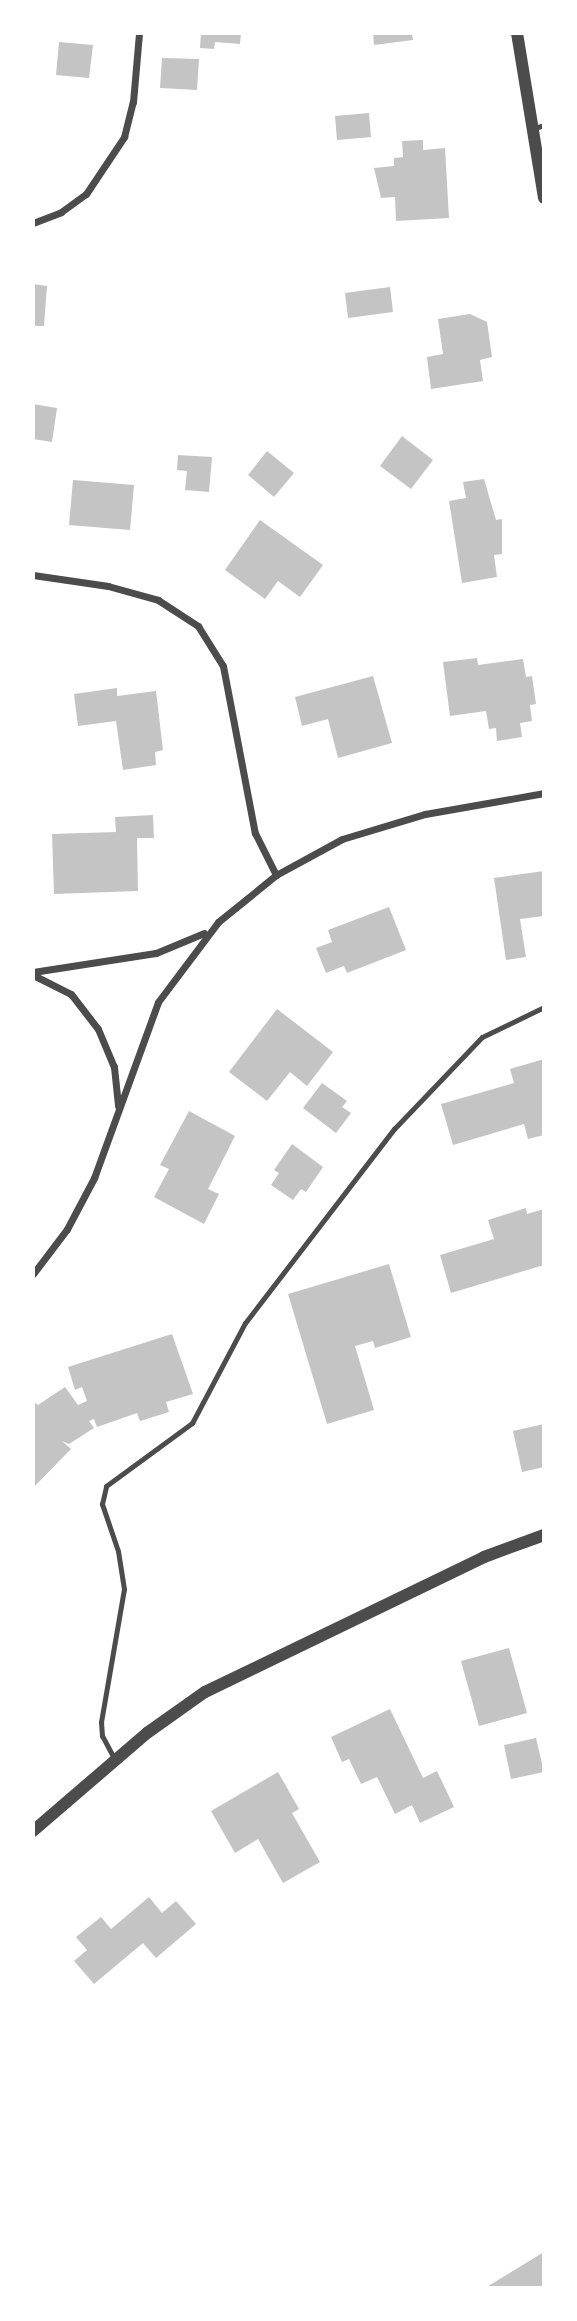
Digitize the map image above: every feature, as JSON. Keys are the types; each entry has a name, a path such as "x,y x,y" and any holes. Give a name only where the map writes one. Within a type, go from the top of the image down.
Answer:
{"street":[{"path":"33,223 61,212 86,194 124,137 133,102 139,33"},
{"path":"517,33 538,127 544,198"},
{"path":"33,575 146,596 180,612 198,626 223,666 255,833 276,875"},
{"path":"33,973 91,966 179,947 218,922 276,875 316,852 372,829 452,808 544,793"},
{"path":"33,1274 82,1204 158,1002 218,922"},
{"path":"33,973 71,994 98,1028 114,1067 118,1110"},
{"path":"33,1831 175,1711 235,1674 484,1557 544,1535"}],"lane":[{"path":"115,1760 102,1736 101,1722 124,1588 118,1551 104,1516 102,1494 112,1480 192,1423 245,1323 374,1152 469,1048 497,1028 544,1007"}],"building":[{"path":"201,33 241,33 240,44 215,42 214,49 200,48"},
{"path":"373,33 412,33 413,40 374,45"},
{"path":"59,42 93,45 89,78 56,75"},
{"path":"162,58 199,59 197,90 160,88"},
{"path":"369,113 371,137 337,140 335,116"},
{"path":"423,140 423,150 445,148 449,218 396,221 395,197 381,198 374,168 394,166 394,158 403,157 402,141"},
{"path":"33,284 47,286 44,326 33,326"},
{"path":"390,287 393,312 348,318 345,293"},
{"path":"470,314 487,322 492,357 480,360 483,381 431,389 427,357 443,354 438,319"},
{"path":"33,404 57,408 52,442 33,439"},
{"path":"402,436 433,460 411,489 380,466"},
{"path":"267,451 294,473 274,497 248,475"},
{"path":"178,455 212,457 209,492 185,490 187,471 177,470"},
{"path":"484,479 496,520 502,519 502,554 494,555 497,577 462,583 449,501 466,498 463,482"},
{"path":"73,480 134,485 130,530 69,525"},
{"path":"260,520 323,565 300,597 278,581 265,599 225,570"},
{"path":"477,658 478,665 523,659 526,677 532,676 536,704 530,705 532,721 520,723 522,737 497,741 496,728 489,729 486,711 450,716 443,662"},
{"path":"373,676 392,743 338,758 328,719 302,726 295,697"},
{"path":"117,688 117,696 156,691 163,750 155,752 156,765 123,770 116,721 78,726 74,694"},
{"path":"153,815 154,838 137,838 138,891 54,894 52,834 116,832 115,817"},
{"path":"544,871 544,916 520,919 526,957 506,960 494,878"},
{"path":"389,907 406,950 347,973 344,966 326,973 316,948 332,942 328,930"},
{"path":"277,1009 333,1052 307,1086 290,1072 267,1101 229,1072"},
{"path":"544,1059 544,1135 528,1139 524,1124 453,1145 441,1104 514,1083 510,1069"},
{"path":"322,1083 347,1101 342,1107 351,1113 336,1133 303,1108"},
{"path":"189,1111 235,1136 208,1189 219,1194 204,1224 154,1197 169,1169 160,1165"},
{"path":"292,1144 323,1167 306,1192 301,1189 293,1200 271,1185 279,1173 274,1170"},
{"path":"526,1208 527,1214 544,1209 544,1265 451,1293 440,1255 494,1239 488,1220"},
{"path":"389,1264 411,1337 375,1348 373,1341 355,1346 374,1410 327,1424 288,1294"},
{"path":"172,1334 193,1394 166,1402 169,1412 140,1421 137,1413 97,1427 94,1419 89,1421 94,1428 69,1444 62,1441 71,1449 33,1488 33,1401 38,1405 65,1387 78,1405 87,1401 82,1387 75,1390 68,1367"},
{"path":"544,1424 544,1467 522,1472 513,1431"},
{"path":"509,1648 527,1713 479,1726 461,1661"},
{"path":"390,1709 423,1778 437,1771 454,1807 420,1823 412,1805 395,1814 377,1777 361,1784 349,1759 342,1762 331,1737"},
{"path":"536,1738 544,1772 511,1779 504,1745"},
{"path":"278,1772 299,1809 292,1813 320,1862 283,1883 258,1839 235,1853 211,1811"},
{"path":"149,1897 162,1913 176,1901 196,1924 156,1958 143,1943 94,1984 74,1961 87,1950 76,1937 101,1917 111,1929"},
{"path":"544,2252 544,2288 485,2288"}]}
